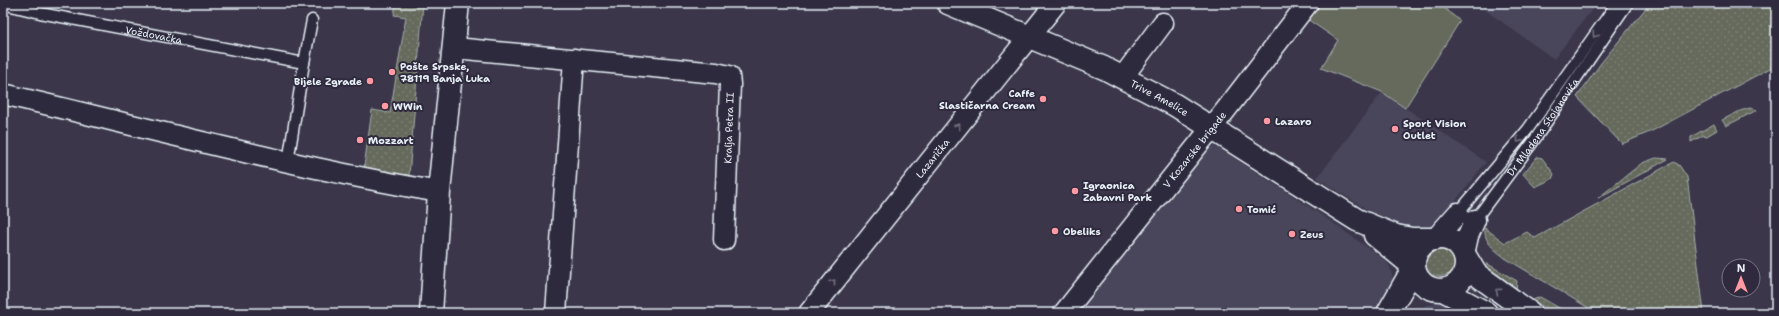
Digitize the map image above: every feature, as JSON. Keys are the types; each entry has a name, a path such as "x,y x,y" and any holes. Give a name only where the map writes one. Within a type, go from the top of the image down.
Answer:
{"main road":[{"path":"431,313 439,192 455,48 458,3"},
{"name":"Trive Amelice","path":"948,3 1029,36 1122,78 1176,105 1357,220 1404,257 1414,268"},
{"name":"Trive Amelice","path":"1357,220 1396,236 1412,239 1435,239"},
{"path":"1486,313 1436,289 1417,278 1414,268 1415,256 1418,250 1429,241 1435,239 1452,241 1459,246 1476,274 1530,313"},
{"path":"1390,313 1411,294 1455,286 1463,276 1466,263 1464,254"},
{"path":"1390,313 1414,268"}],"street":[{"name":"Lazarička","path":"809,313 1056,3"},
{"name":"V Kozarske brigade","path":"1064,313 1212,127 1308,3"},
{"path":"1122,78 1163,23"},
{"name":"Kralja Petra II","path":"455,48 716,73 729,76 730,84 724,240"},
{"path":"556,313 574,59"},
{"path":"3,94 288,162 415,189 439,192"},
{"name":"Dr Mladena Stojanovića","path":"1435,239 1466,217 1468,236 1464,254"}],"lane":[{"name":"Dr Mladena Stojanovića","path":"1466,217 1617,3"},
{"name":"Dr Mladena Stojanovića","path":"1466,217 1533,142 1628,3"},
{"name":"Voždovačka","path":"3,4 40,13 304,63"},
{"path":"288,162 312,20"}],"shaded area":[{"path":"1475,3 1597,3 1554,59"},
{"path":"1382,92 1486,162 1436,226 1428,231 1396,228 1317,178"},
{"path":"1213,146 1219,148 1322,215 1385,260 1390,267 1393,279 1392,290 1378,313 1071,313 1206,148"},
{"path":"1442,302 1450,303 1474,313 1415,313 1426,305"}],"green space":[{"path":"396,3 423,3 409,176 364,167 372,110 390,113 406,17 394,15"},
{"path":"1320,3 1438,3 1460,21 1405,108 1382,92 1321,68 1338,40 1307,19"},
{"path":"1650,3 1776,3 1776,65 1654,130 1622,144 1577,97 1601,63"},
{"path":"1750,108 1757,110 1726,126 1722,120 1740,111"},
{"path":"1714,124 1717,130 1705,137 1704,135 1691,142 1691,137"},
{"path":"1537,157 1542,158 1554,174 1552,179 1535,187 1523,174"},
{"path":"1656,158 1668,159 1598,198 1642,163"},
{"path":"1674,162 1679,165 1687,177 1704,313 1597,313 1505,258 1491,246 1486,238 1485,228 1505,243 1527,232 1535,238"},
{"path":"1442,250 1454,254 1458,264 1450,274 1443,276 1430,275 1423,267 1425,260 1431,253"},
{"path":"1486,263 1517,281 1516,290 1490,273"},
{"path":"1540,297 1568,313 1553,313 1533,300"}],"place":[{"name":"Pošte Srpske, 78119 Banja Luka","path":"392,72"},
{"name":"Bijele Zgrade","path":"370,81"},
{"name":"Caffe Slastičarna Cream","path":"1043,99"},
{"name":"WWin","path":"385,106"},
{"name":"Lazaro","path":"1267,121"},
{"name":"Sport Vision Outlet","path":"1395,129"},
{"name":"Mozzart","path":"360,140"},
{"name":"Igraonica Zabavni Park","path":"1075,191"},
{"name":"Tomić","path":"1239,209"},
{"name":"Obeliks","path":"1055,231"},
{"name":"Zeus","path":"1292,234"}]}
